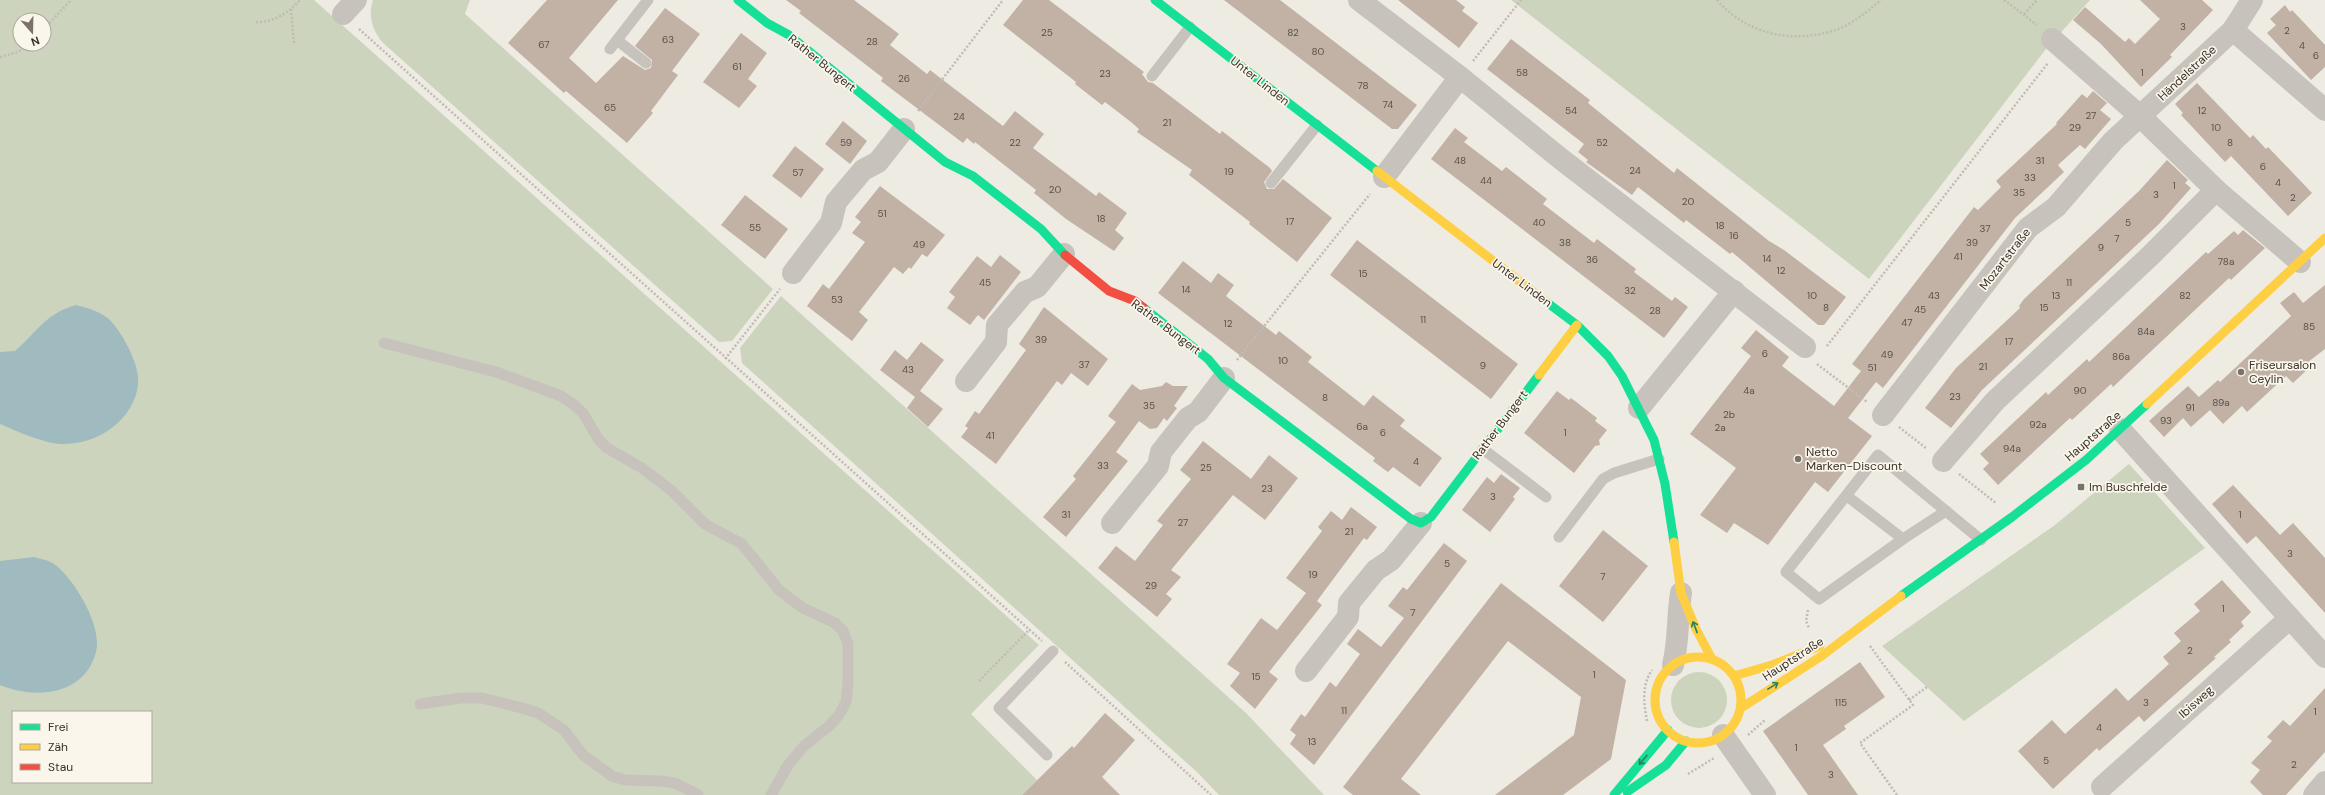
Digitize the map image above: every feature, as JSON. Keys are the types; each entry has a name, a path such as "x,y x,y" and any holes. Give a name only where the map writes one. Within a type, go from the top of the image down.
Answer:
{"street":[{"name":"Rather Bungert","path":"738,0 767,23 789,35 843,77 853,88 946,162 973,176 1041,229 1064,254 1109,291 1135,301 1208,359 1224,378 1411,519 1422,523"},
{"name":"Unter Linden","path":"1155,0 1577,325 1608,356 1622,376 1654,440 1672,523 1681,593 1696,629 1712,659"},
{"path":"1358,0 1460,77 1561,159 1815,353"},
{"name":"Händelstraße","path":"2140,116 2233,30 2252,0"},
{"path":"2233,30 2325,110"},
{"path":"2056,43 2140,116 2216,190 2300,262"},
{"path":"1384,177 1460,77"},
{"name":"Mozartstraße","path":"1883,415 2028,228 2056,206 2113,141 2140,116"},
{"path":"793,273 831,223 836,202 863,170 878,162 904,129"},
{"path":"1943,461 1995,401 2149,257 2216,190"},
{"name":"Hauptstraße","path":"1740,708 1823,655 1857,628 2012,517 2120,429 2325,238"},
{"path":"966,381 996,342 997,325 1025,292 1038,287 1064,254"},
{"path":"1639,408 1734,291"},
{"name":"Rather Bungert","path":"1306,671 1348,617 1349,603 1376,570 1391,560 1422,523 1431,517 1577,325"},
{"path":"1112,523 1158,466 1161,452 1188,418 1198,412 1224,378"},
{"path":"2120,429 2325,657"},
{"name":"Unter Linden","path":"1664,666 1677,648 1677,617 1681,593"},
{"name":"Ibisweg","path":"2102,787 2290,618"},
{"name":"Hauptstraße","path":"1734,676 1808,651 1857,628"},
{"path":"1691,657 1712,659 1728,669 1734,676 1741,696 1740,708 1732,727 1723,735 1710,741 1686,741 1668,730 1658,715 1655,697 1664,666 1691,657"},
{"path":"1614,795 1668,730"},
{"path":"1723,735 1765,795"},
{"path":"1622,795 1666,765 1686,741"},
{"path":"2314,795 2325,782"}],"lane":[{"path":"610,49 648,0"},
{"path":"1152,76 1190,27"},
{"path":"617,40 646,63"},
{"path":"1271,183 1317,125"},
{"path":"384,343 496,372 561,396 574,404 583,413 599,440 607,448 642,468 672,490 705,524 742,544 779,590 803,608 835,623 843,631 848,644 848,683 846,702 834,720 804,746 788,765 771,795"},
{"path":"1482,449 1546,497"},
{"path":"1946,511 1903,539 1819,599 1786,572 1878,455 1946,511 1981,540"},
{"path":"1559,537 1603,479 1614,473 1659,459"},
{"path":"1846,496 1903,539"},
{"path":"1047,755 999,708 1053,651"},
{"path":"420,704 461,698 482,698 527,710 551,720 564,730 583,755 612,776 625,780 675,783 698,795"}],"path":[{"path":"52,20 71,0"},
{"path":"256,22 274,20 291,9 300,0"},
{"path":"904,129 1003,0"},
{"path":"1460,77 1521,0"},
{"path":"1717,0 1736,17 1764,32 1782,36 1803,37 1823,34 1842,27 1859,18 1881,0"},
{"path":"2004,0 2024,14 2056,43 1815,353 1883,415 2012,517"},
{"path":"2024,14 2037,0"},
{"path":"349,7 725,359 1030,630 1210,795"},
{"path":"291,9 294,44"},
{"path":"0,57 18,52"},
{"path":"1224,378 1384,177"},
{"path":"725,359 793,273"},
{"path":"1857,628 1912,705 1860,743 1897,795"},
{"path":"979,681 1030,630"},
{"path":"1648,725 1644,693 1647,677 1664,666"},
{"path":"1909,700 1927,687"}],"green space":[{"path":"0,0 314,0 1039,645 971,714 1037,780 1022,795 0,795"},
{"path":"373,0 470,0 465,14 773,289 732,341 719,342 382,42 373,27 371,11"},
{"path":"1511,0 2090,0 2046,49 1869,279"},
{"path":"781,296 1246,713 1324,795 1219,795 1198,773 742,363 740,348"},
{"path":"2129,464 2205,548 1964,721 1882,646 2055,525"},
{"path":"1699,672 1710,674 1719,680 1725,689 1727,700 1725,711 1719,720 1710,726 1699,728 1688,726 1679,720 1673,711 1671,700 1673,689 1679,680 1688,674"}],"water":[{"path":"76,305 103,315 111,321 126,342 137,369 138,378 135,398 129,410 111,429 99,436 74,443 61,444 46,441 0,424 0,352 15,351 49,318 66,308"},
{"path":"34,557 52,563 70,580 78,591 91,617 97,642 96,652 90,666 81,677 70,685 57,690 43,692 14,690 0,685 0,561"}],"building":[{"path":"547,0 618,0 569,58 596,83 623,56 645,70 651,68 652,60 635,46 665,8 700,34 672,71 678,75 651,111 653,113 627,143 566,91 564,93 508,43"},
{"path":"786,0 854,0 899,34 890,45 927,74 930,70 1003,126 1015,111 1044,134 1033,148 1096,196 1099,192 1127,213 1115,230 1124,238 1114,251 1066,219 1034,193 1036,190 975,142 974,144 967,138 963,143 881,81 883,78 799,13 801,11"},
{"path":"1023,0 1049,0 1144,72 1142,74 1148,82 1153,83 1220,134 1222,131 1270,168 1272,171 1264,182 1267,189 1274,189 1283,179 1332,218 1297,262 1249,224 1250,222 1189,175 1192,170 1137,132 1139,129 1131,122 1105,102 1102,105 1075,84 1076,82 1003,25"},
{"path":"1224,0 1280,0 1417,105 1398,129 1392,129"},
{"path":"1398,0 1456,0 1465,7 1462,11 1478,23 1459,48"},
{"path":"2140,0 2202,0 2213,10 2170,55 2172,57 2141,87 2101,44 2073,20 2085,7 2125,42 2129,38 2135,44 2160,19"},
{"path":"2285,5 2290,12 2292,10 2325,45 2325,67 2311,80 2267,33 2276,25 2270,19"},
{"path":"741,33 767,53 748,79 757,86 739,108 703,82"},
{"path":"1511,39 1590,100 1588,103 1674,173 1677,168 1769,241 1784,250 1846,297 1824,325 1818,325 1732,252 1730,254 1686,220 1684,223 1638,187 1632,195 1586,162 1588,160 1578,152 1584,144 1487,69"},
{"path":"2197,83 2250,138 2253,135 2266,149 2268,147 2312,193 2288,216 2231,156 2225,162 2181,115 2183,113 2175,104"},
{"path":"2093,91 2107,103 2100,110 2111,119 2085,149 2080,145 2058,165 2064,172 2015,218 1883,388 1876,382 1848,418 1872,436 1828,492 1815,482 1768,545 1734,523 1727,533 1700,515 1736,468 1690,434 1751,356 1741,348 1756,330 1789,357 1782,366 1834,406 1861,371 1852,364 1974,207 1978,210 2001,187 1996,181 2057,124 2056,123 2082,94 2087,98"},
{"path":"843,121 867,141 850,164 825,144"},
{"path":"1455,128 1468,138 1464,142 1502,171 1506,167 1547,199 1543,204 1594,243 1597,239 1636,269 1634,272 1672,301 1675,297 1688,307 1664,338 1431,159"},
{"path":"795,146 824,169 801,198 772,176"},
{"path":"2167,160 2188,180 2185,183 2191,188 2159,224 1982,390 1951,428 1925,408 1956,368 2020,308 2019,306 2024,299 2139,191"},
{"path":"880,186 945,235 927,257 922,254 911,269 909,267 903,274 894,267 859,312 868,320 852,341 807,306 823,284 829,289 865,242 852,233 861,222 855,217"},
{"path":"745,195 788,229 765,259 721,225"},
{"path":"2243,230 2265,248 2231,280 2229,278 2113,387 2111,384 2072,420 2070,418 1998,485 1983,469 1989,463 1980,454 2046,392 2048,395 2087,359 2089,362 2206,252 2208,254 2234,231 2238,235"},
{"path":"1357,240 1518,364 1491,399 1330,275"},
{"path":"1000,255 1021,272 984,320 978,315 970,325 947,308 955,297 949,292 977,256 991,267"},
{"path":"1183,261 1211,283 1218,273 1234,285 1226,296 1276,335 1279,331 1312,357 1308,362 1364,406 1373,395 1405,420 1400,426 1442,458 1420,487 1393,467 1388,472 1381,467 1373,461 1375,458 1158,293"},
{"path":"2325,285 2325,349 2308,362 2311,366 2293,383 2286,376 2247,412 2242,406 2223,424 2210,410 2191,427 2183,418 2164,437 2149,421 2188,386 2199,397 2218,380 2220,382 2291,316 2280,303 2294,292 2303,303"},
{"path":"1044,307 1108,359 1088,386 1071,373 1062,385 1057,381 996,464 961,437 968,428 965,426 975,411 979,414 1026,350 1019,344"},
{"path":"921,342 944,360 920,391 943,409 928,427 907,408 915,397 880,370 895,350 907,360"},
{"path":"1166,382 1173,386 1188,386 1174,406 1177,408 1167,421 1164,418 1157,428 1150,429 1139,421 1116,452 1128,461 1066,537 1043,517 1076,479 1073,476 1116,422 1108,416 1132,384 1140,390 1162,386"},
{"path":"1557,391 1569,400 1571,398 1597,418 1595,421 1607,430 1599,440 1600,445 1595,446 1574,473 1524,433"},
{"path":"1203,441 1251,479 1269,455 1298,478 1265,520 1233,495 1171,570 1181,577 1166,594 1172,599 1157,617 1098,568 1116,546 1135,561 1163,525 1157,521 1191,479 1180,470"},
{"path":"1501,474 1520,488 1513,497 1515,499 1490,532 1462,510 1487,477 1494,483"},
{"path":"2233,485 2280,535 2293,523 2325,558 2325,613 2256,536 2247,544 2212,504"},
{"path":"1351,507 1377,527 1367,540 1364,538 1340,570 1317,601 1322,605 1269,672 1278,679 1255,709 1230,686 1240,673 1227,664 1261,618 1277,630 1306,593 1286,578 1322,531 1318,527 1331,511 1342,520"},
{"path":"1603,530 1648,566 1603,622 1559,586"},
{"path":"1444,543 1467,561 1314,765 1290,744 1296,735 1290,730 1301,714 1305,717 1330,682 1336,687 1360,654 1347,644 1358,629 1381,647 1404,618 1388,606 1403,587 1407,590"},
{"path":"2222,580 2251,612 2241,622 2244,626 2229,640 2231,642 2214,657 2216,658 2144,722 2139,716 2099,751 2097,748 2053,789 2018,751 2052,720 2065,734 2116,688 2128,701 2169,664 2163,657 2181,641 2174,633 2200,611 2194,604"},
{"path":"1501,583 1626,680 1611,759 1563,795 1495,795 1574,735 1581,697 1508,641 1401,779 1421,795 1353,795 1343,787"},
{"path":"1860,662 1885,697 1844,726 1846,729 1823,745 1858,795 1808,795 1763,731"},
{"path":"2325,688 2325,752 2286,795 2263,795 2250,782 2260,770 2251,763 2272,741 2267,737 2283,720 2290,726"},
{"path":"1105,713 1135,740 1102,777 1120,795 1022,795 1072,746 1074,748"}],"traffic: fast":[{"path":"738,0 767,23 789,35 945,162 973,176 1041,229 1065,255"},
{"path":"1155,0 1377,171"},
{"path":"1545,301 1577,325 1608,356 1622,376 1654,440 1665,484 1674,542"},
{"path":"1144,308 1208,359 1224,378 1411,519 1421,523 1431,517 1539,375"},
{"path":"1901,596 2012,517 2086,460 2147,404"},
{"path":"1614,795 1668,730"},
{"path":"1627,792 1666,765 1686,741"}],"traffic: slow":[{"path":"1377,171 1545,301"},
{"path":"2147,404 2325,238"},
{"path":"1539,375 1577,325"},
{"path":"1674,542 1681,593 1696,629 1712,659"},
{"path":"1741,708 1823,655 1901,596"},
{"path":"1734,676 1772,665 1820,646"},
{"path":"1698,657 1714,660 1722,664 1734,676 1738,684 1741,700 1738,716 1734,724 1722,736 1714,740 1698,743 1682,740 1674,736 1662,724 1658,716 1655,700 1658,684 1662,676 1674,664 1682,660 1698,657"}],"traffic: jam":[{"path":"1065,255 1109,291 1135,301 1144,308"}],"place":[{"name":"Friseursalon Ceylin","path":"2241,372"},
{"name":"Netto Marken-Discount","path":"1798,459"},
{"name":"Im Buschfelde","path":"2081,487"}]}
